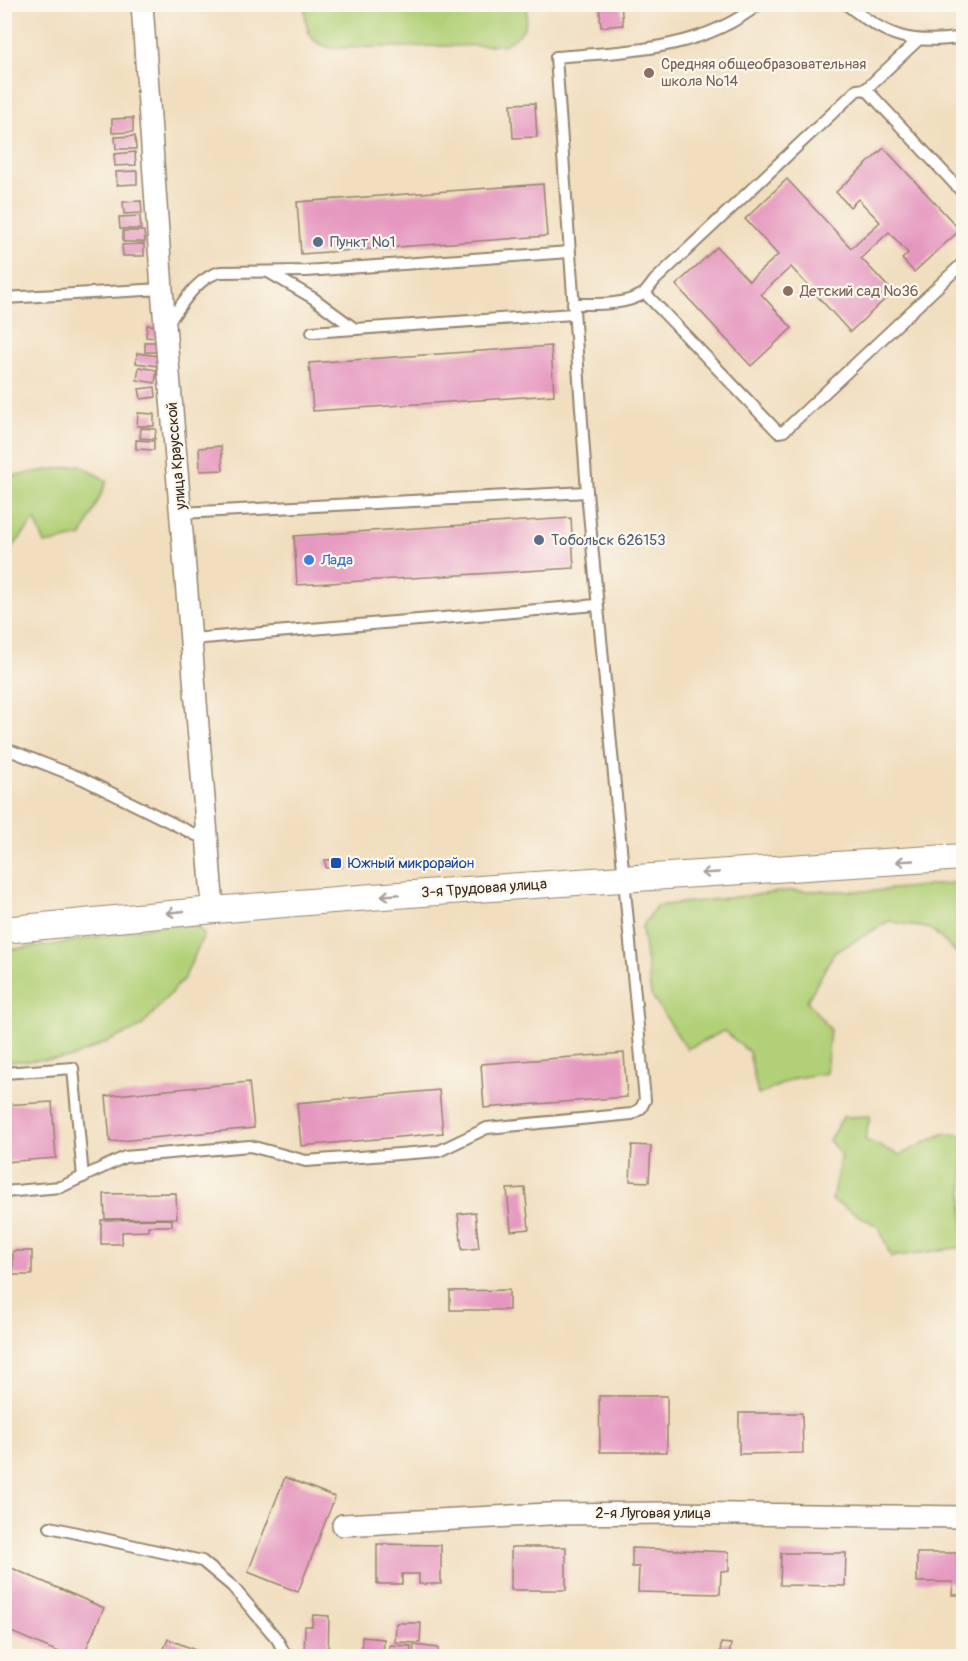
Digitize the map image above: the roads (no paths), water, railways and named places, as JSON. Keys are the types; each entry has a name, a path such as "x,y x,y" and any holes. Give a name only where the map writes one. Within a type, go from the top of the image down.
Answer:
{"street":[{"name":"улица Краусской","path":"142,4 162,289 213,908"},
{"name":"3-я Трудовая улица","path":"4,930 213,908 622,878 963,858"},
{"name":"2-я Луговая улица","path":"343,1525 570,1514 963,1517"}],"lane":[{"path":"4,1192 61,1188 125,1157 250,1146 306,1161 439,1151 487,1128 632,1114 640,1108 645,1100 622,878 587,492 556,57 659,48 717,31 759,4"},
{"path":"846,4 872,24 917,41 963,37"},
{"path":"312,332 573,309 634,300 645,293 655,280 856,90 866,89 917,41"},
{"path":"866,89 963,194"},
{"path":"165,327 198,284 210,275 569,252"},
{"path":"645,293 778,432 784,431 963,262"},
{"path":"267,272 313,298 355,329"},
{"path":"4,298 162,289"},
{"path":"181,513 587,492"},
{"path":"192,639 597,605"},
{"path":"4,748 120,796 208,841"},
{"path":"4,1073 73,1068 83,1177"},
{"path":"50,1527 202,1561 232,1586 277,1639 286,1656"}],"place":[{"name":"Средняя общеобразовательная школа №14","path":"649,73"},
{"name":"Пункт №1","path":"318,242"},
{"name":"Детский сад №36","path":"788,291"},
{"name":"Тобольск 626153","path":"539,540"},
{"name":"Лада","path":"309,560"},
{"name":"Южный микрорайон","path":"336,863"}]}
